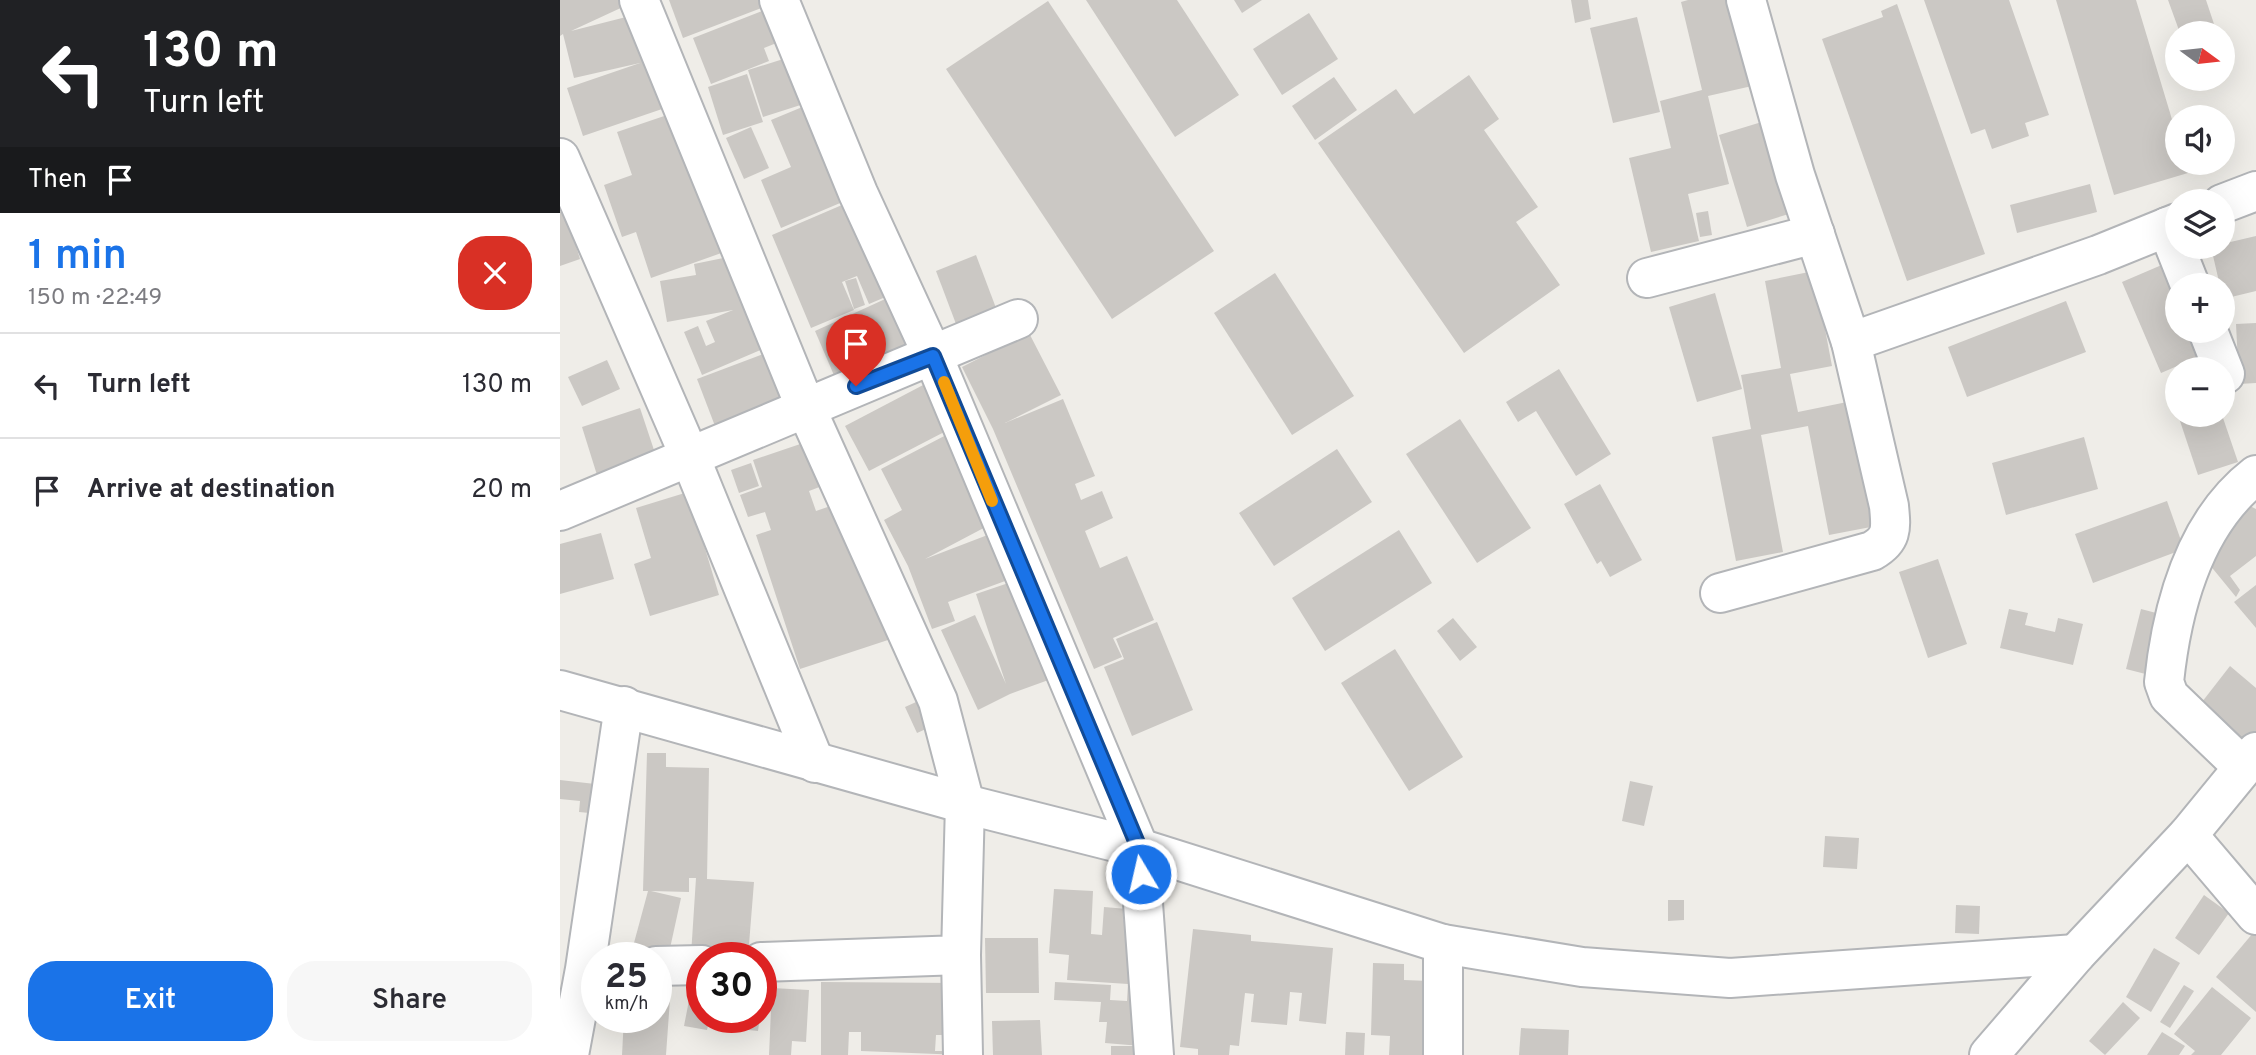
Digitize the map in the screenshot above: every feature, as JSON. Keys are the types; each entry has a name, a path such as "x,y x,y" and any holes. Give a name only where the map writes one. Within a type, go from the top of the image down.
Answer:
{"street":[{"path":"639,0 804,407 938,701 965,804 961,955 963,1055"},
{"path":"779,0 858,193 933,356 1139,848 1154,1055"},
{"path":"1720,593 1872,551 1889,538 1889,506 1851,342 1795,176 1746,0"},
{"path":"560,158 690,457 816,763"},
{"path":"2235,199 2256,191"},
{"path":"1851,342 2098,255 2165,228"},
{"path":"1647,278 1815,234"},
{"path":"560,511 1018,319"},
{"path":"1989,1055 2076,954 2188,835 2249,760 2169,696 2164,682 2183,587 2198,545 2223,505 2256,475"},
{"path":"560,690 965,804 1139,848 1443,944 1582,967 1730,978 2076,954"},
{"path":"594,942 624,706"},
{"path":"2188,835 2256,915"},
{"path":"1443,944 1444,1055"},
{"path":"777,961 961,955"},
{"path":"569,1055 581,1008"}],"building":[{"path":"560,0 622,0 625,6 571,31 634,15 665,108 583,136 567,88 640,63 574,78 563,34 560,36"},
{"path":"669,0 771,0 772,4 683,38"},
{"path":"1086,0 1177,0 1239,95 1175,137"},
{"path":"1234,0 1262,0 1242,13"},
{"path":"1571,0 1588,0 1591,19 1575,23"},
{"path":"1732,0 1752,86 1708,96 1729,184 1688,194 1699,241 1651,252 1629,158 1671,148 1660,101 1702,90 1681,2"},
{"path":"1924,0 2009,0 2049,115 2025,123 2029,136 1992,149 1985,129 1971,134"},
{"path":"2056,0 2136,0 2168,105 2165,105 2165,175 2181,175 2114,195"},
{"path":"2168,0 2206,0 2213,21 2176,21"},
{"path":"1048,1 1214,251 1112,319 946,69"},
{"path":"1897,4 1985,254 1907,281 1822,39 1883,17 1881,11"},
{"path":"767,9 779,42 764,48 769,61 711,84 693,38"},
{"path":"1309,13 1338,59 1282,95 1253,49"},
{"path":"1637,17 1660,112 1613,123 1590,28"},
{"path":"796,55 810,102 763,117 748,70"},
{"path":"747,74 763,122 723,135 708,87"},
{"path":"1469,75 1499,119 1484,130 1538,207 1516,222 1560,285 1464,353 1318,143 1396,89 1414,114"},
{"path":"1334,77 1357,110 1315,140 1292,106"},
{"path":"812,103 852,198 781,228 761,180 791,167 771,120"},
{"path":"679,111 727,251 651,278 636,232 622,237 604,185 632,175 617,132"},
{"path":"1765,121 1792,213 1747,227 1719,135"},
{"path":"751,127 769,168 744,179 726,138"},
{"path":"2090,184 2097,212 2017,233 2010,205"},
{"path":"856,199 895,293 869,304 857,276 842,282 854,310 811,328 772,235"},
{"path":"565,210 580,259 560,266 560,212"},
{"path":"1708,211 1712,235 1700,237 1696,213"},
{"path":"2256,236 2256,291 2235,296 2235,273 2217,273 2214,259 2235,259 2235,241"},
{"path":"738,255 777,343 702,375 684,332 698,326 706,346 715,342 706,321 733,310 667,322 660,281 696,275 694,264"},
{"path":"976,255 996,308 956,324 936,271"},
{"path":"2171,261 2174,273 2165,273 2165,343 2206,343 2210,352 2198,357 2165,357 2165,371 2161,373 2122,282"},
{"path":"1814,271 1832,366 1790,374 1798,412 1852,401 1876,526 1829,535 1808,426 1761,435 1783,552 1736,561 1712,437 1751,429 1741,375 1781,368 1765,281"},
{"path":"1275,273 1354,396 1292,435 1214,313"},
{"path":"856,278 865,305 854,309 845,281"},
{"path":"1715,293 1742,389 1697,402 1669,307"},
{"path":"894,295 916,344 836,380 815,331"},
{"path":"2066,301 2086,352 1967,397 1948,347"},
{"path":"2256,323 2256,383 2239,384 2236,324"},
{"path":"1029,333 1061,395 1005,423 1063,399 1095,476 1075,484 1081,500 1102,491 1113,518 1085,531 1100,568 1127,556 1154,620 1113,638 1122,657 1094,669 993,429 962,367"},
{"path":"774,350 791,394 715,426 697,379"},
{"path":"607,360 620,389 582,406 568,377"},
{"path":"1559,369 1611,454 1576,476 1536,411 1518,422 1506,402"},
{"path":"927,383 950,429 869,471 845,426"},
{"path":"640,408 656,456 597,475 582,427"},
{"path":"1460,419 1531,528 1477,563 1406,454"},
{"path":"2182,427 2226,427 2238,462 2198,475"},
{"path":"950,433 995,522 925,559 998,531 1016,577 948,602 955,621 932,629 908,566 884,520 902,510 881,469"},
{"path":"2084,437 2098,489 2006,515 1992,463"},
{"path":"815,439 830,483 809,491 816,511 845,501 891,639 800,669 756,535 771,530 765,512 748,517 740,495 762,487 753,460"},
{"path":"1337,449 1372,502 1274,566 1239,513"},
{"path":"751,463 759,486 739,493 731,470"},
{"path":"1600,484 1642,560 1610,577 1601,561 1597,564 1564,504"},
{"path":"688,492 719,595 650,616 634,564 651,558 636,508"},
{"path":"2167,501 2184,549 2093,583 2075,534"},
{"path":"2250,506 2256,509 2256,556 2230,576 2240,590 2236,597 2209,564 2239,514"},
{"path":"1399,530 1432,583 1325,651 1292,598"},
{"path":"601,533 614,579 560,594 560,544"},
{"path":"1938,559 1967,644 1928,658 1899,572"},
{"path":"1020,579 1054,678 1010,694 978,710 941,630 975,615 1006,684 976,594"},
{"path":"2256,585 2256,628 2234,602"},
{"path":"2009,609 2028,613 2025,625 2055,632 2058,618 2083,624 2073,665 2000,648"},
{"path":"2141,609 2160,614 2165,679 2126,669"},
{"path":"1453,618 1477,647 1460,661 1437,631"},
{"path":"1157,622 1193,710 1132,736 1104,667 1124,659 1116,639"},
{"path":"1395,649 1463,757 1409,791 1341,683"},
{"path":"2230,666 2256,688 2256,737 2244,751 2195,711"},
{"path":"925,698 937,724 917,733 905,707"},
{"path":"647,753 666,753 666,767 709,768 707,879 754,882 749,942 692,942 696,878 689,878 689,892 651,891 681,898 671,942 634,942 648,891 643,891"},
{"path":"560,780 604,785 600,814 579,812 580,801 560,799"},
{"path":"1630,781 1653,786 1644,826 1622,821"},
{"path":"1825,836 1859,838 1857,869 1823,867"},
{"path":"1054,889 1093,891 1091,934 1102,935 1104,907 1151,911 1141,1046 1105,1043 1107,1022 1099,1022 1101,1002 1054,1000 1055,982 1111,985 1110,1000 1127,1001 1128,984 1067,980 1069,955 1049,953"},
{"path":"2204,895 2229,913 2199,955 2175,938"},
{"path":"1668,900 1684,900 1684,920 1668,921"},
{"path":"1956,905 1980,906 1979,934 1955,933"},
{"path":"1193,929 1251,935 1251,941 1333,948 1326,1024 1299,1021 1302,993 1290,992 1287,1025 1251,1022 1254,994 1245,993 1239,1046 1230,1045 1229,1055 1198,1055 1198,1049 1180,1047"},
{"path":"2253,933 2256,936 2256,1012 2216,977"},
{"path":"985,938 1038,938 1039,993 986,993"},
{"path":"2154,948 2180,963 2151,1012 2126,997"},
{"path":"1373,963 1404,964 1404,980 1429,981 1427,1055 1389,1055 1390,1036 1371,1035"},
{"path":"821,982 958,983 958,1035 936,1035 935,1051 962,1051 962,1055 861,1051 861,1032 849,1032 848,1055 821,1055"},
{"path":"2184,985 2194,991 2170,1028 2160,1022"},
{"path":"2212,987 2251,1018 2221,1055 2191,1055 2195,1051 2174,1034"},
{"path":"777,988 809,990 806,1042 792,1041 791,1055 769,1055 770,1033 777,1033"},
{"path":"2123,1002 2140,1018 2105,1055 2089,1041"},
{"path":"1040,1020 1042,1055 993,1055 992,1021"},
{"path":"1521,1028 1569,1030 1568,1055 1519,1055"},
{"path":"1346,1032 1365,1033 1364,1055 1345,1055"},
{"path":"2162,1032 2185,1046 2179,1055 2147,1055"},
{"path":"623,1033 668,1033 666,1055 622,1055"},
{"path":"1111,1046 1150,1046 1150,1055 1111,1055"}],"slow traffic":[{"path":"944,382 992,501"}],"route":[{"path":"856,386 933,356 1139,848 1141,874"}]}
